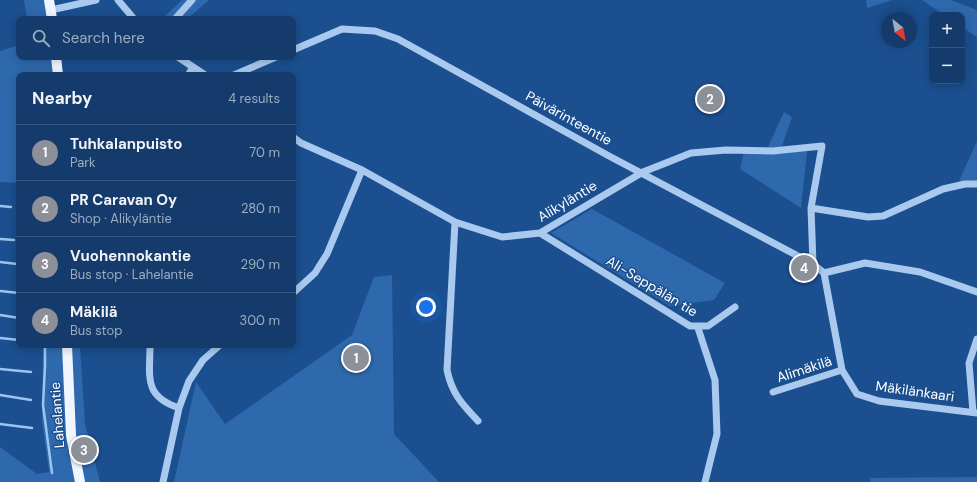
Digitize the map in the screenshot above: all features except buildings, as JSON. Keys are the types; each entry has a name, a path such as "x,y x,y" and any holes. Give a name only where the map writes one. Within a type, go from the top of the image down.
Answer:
{"main road":[{"path":"56,60 58,72"},
{"name":"Lahelantie","path":"67,348 71,434 80,482"}],"street":[{"path":"51,10 96,0"},
{"path":"118,0 131,16"},
{"path":"178,16 192,0"},
{"name":"Päivärinteentie","path":"296,49 342,29 375,31 392,37 609,156 642,172 813,264 824,274"},
{"path":"182,60 200,72"},
{"path":"241,72 269,60"},
{"path":"190,72 193,67"},
{"name":"Alikyläntie","path":"296,139 301,143 362,170 455,222 502,237 540,233 642,172 691,153 726,150 773,151 822,146 811,208"},
{"path":"296,290 315,273 328,254 362,170"},
{"path":"813,264 811,208 868,217 883,216 943,189 965,184 977,184"},
{"path":"455,222 447,370 450,386 460,402 478,421"},
{"name":"Ali-Seppälän tie","path":"540,233 655,306 690,326 698,328 715,380 716,434 705,482"},
{"path":"824,274 865,263 920,272 977,292"},
{"name":"Mäkilänkaari","path":"824,274 842,370 857,394 879,401 975,413"},
{"path":"698,328 708,326 735,307"},
{"path":"975,413 969,363 977,339"},
{"path":"150,348 150,382 156,397 169,405 179,408"},
{"path":"163,482 179,408 189,381 203,360 217,348"},
{"name":"Alimäkilä","path":"773,392 842,370"}],"shaded area":[{"path":"24,0 54,0 57,16 27,16"},
{"path":"182,0 209,0 190,16 165,16"},
{"path":"866,0 892,0 867,8"},
{"path":"922,0 951,0 977,10 977,37 965,29 965,12 940,12"},
{"path":"16,46 16,60 61,60 63,72 16,72 16,183 0,182 0,51"},
{"path":"784,112 792,117 780,152 807,151 801,208 740,169 744,151 759,151 768,147"},
{"path":"977,141 977,181 959,181"},
{"path":"592,209 725,283 714,300 670,306 551,233"},
{"path":"392,275 394,434 439,482 174,482 196,382 225,424 352,335 374,277"},
{"path":"43,348 80,348 85,424 100,482 0,482 0,447 37,474 49,472 42,422"},
{"path":"977,477 977,482 871,482 869,478"}],"waterway":[{"path":"0,206 11,207"},
{"path":"0,239 14,240"},
{"path":"0,262 16,264"},
{"path":"0,291 16,293"},
{"path":"0,315 16,318"},
{"path":"0,338 16,340"},
{"path":"45,348 43,405 52,473"},
{"path":"0,369 31,372"},
{"path":"0,395 31,400"},
{"path":"0,424 32,428"}],"place":[{"name":"PR Caravan Oy","path":"710,99"},
{"name":"Mäkilä","path":"804,268"},
{"name":"Tuhkalanpuisto","path":"356,358"},
{"name":"Vuohennokantie","path":"84,450"}]}
